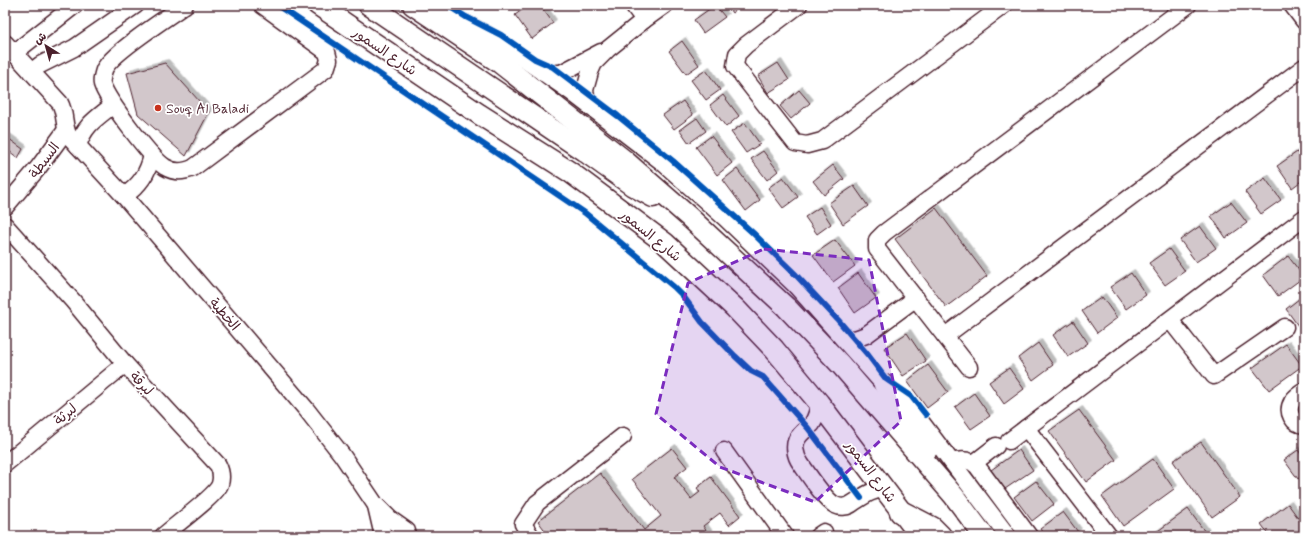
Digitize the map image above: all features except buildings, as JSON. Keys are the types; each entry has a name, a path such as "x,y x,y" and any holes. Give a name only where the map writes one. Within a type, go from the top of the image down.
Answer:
{"highway":[{"path":"901,512 932,528 940,536"}],"main road":[{"name":"شارع السمور","path":"318,5 479,114 570,172 665,243 740,313 774,349 819,403 920,536"},
{"path":"369,5 633,186 688,216"},
{"path":"413,5 500,63 624,160 688,216 786,307 841,365 954,496 984,536"},
{"path":"884,385 930,453 954,496"}],"street":[{"path":"66,130 65,117 62,108 10,48 75,5"},
{"path":"31,72 40,65 74,48 136,5"},
{"path":"185,5 114,56 104,68 102,84 113,105 152,155 165,167 180,172 194,168 326,69 329,60 327,52 262,5"},
{"path":"430,5 488,35 571,92 662,162 725,218 795,285 884,385 903,398 1008,536"},
{"path":"633,5 644,20"},
{"path":"593,110 587,102 585,90 594,62 644,20 665,5"},
{"path":"799,5 746,45 737,54 735,66 795,143 807,145 822,141 1004,5"},
{"path":"969,367 877,249 877,240 890,228 1188,5"},
{"path":"1292,5 1304,21"},
{"path":"543,73 561,73 608,49"},
{"path":"945,336 1304,67"},
{"path":"78,146 86,128 90,123 113,105"},
{"name":"الخطية","path":"66,130 78,146 124,196 320,426 342,455 375,504 390,519 412,533"},
{"name":"السبطة","path":"5,207 38,168 66,130"},
{"path":"124,196 132,191 146,175 152,155"},
{"name":"لبرقة","path":"5,224 73,301 125,364 214,460 220,471 221,477 218,490 163,536"},
{"path":"974,463 1026,428 1170,320 1301,226"},
{"path":"843,338 854,339 866,335 916,298"},
{"path":"1170,320 1214,376 1285,327"},
{"path":"863,361 863,349 866,335"},
{"name":"لبرثة","path":"5,464 125,364"},
{"path":"1304,391 1292,401 1289,408 1291,416 1296,422 1304,425"},
{"path":"819,403 815,419 808,428 799,435 797,440 795,451 798,460 828,499 840,507 850,505 871,491 884,489"},
{"path":"1026,428 1109,536"},
{"path":"531,536 523,524 537,502 624,436"},
{"path":"724,451 785,536"},
{"path":"952,462 966,460 974,463 1029,536"},
{"name":"الخطية","path":"375,504 384,536"},
{"path":"389,536 396,531 401,530 412,533"}],"highlighted area":[{"path":"764,249 869,260 901,421 815,502 720,467 656,414 688,283"}],"cycle path":[{"path":"277,5 585,213 674,287 683,296 702,322 735,356 751,371 763,377 808,428 861,498"},
{"path":"447,5 466,17 501,35 535,59 553,67 618,116 673,161 753,233 796,275 838,320 886,379 911,396 926,415"}],"place":[{"name":"Souq Al Baladi","path":"158,108"}]}
